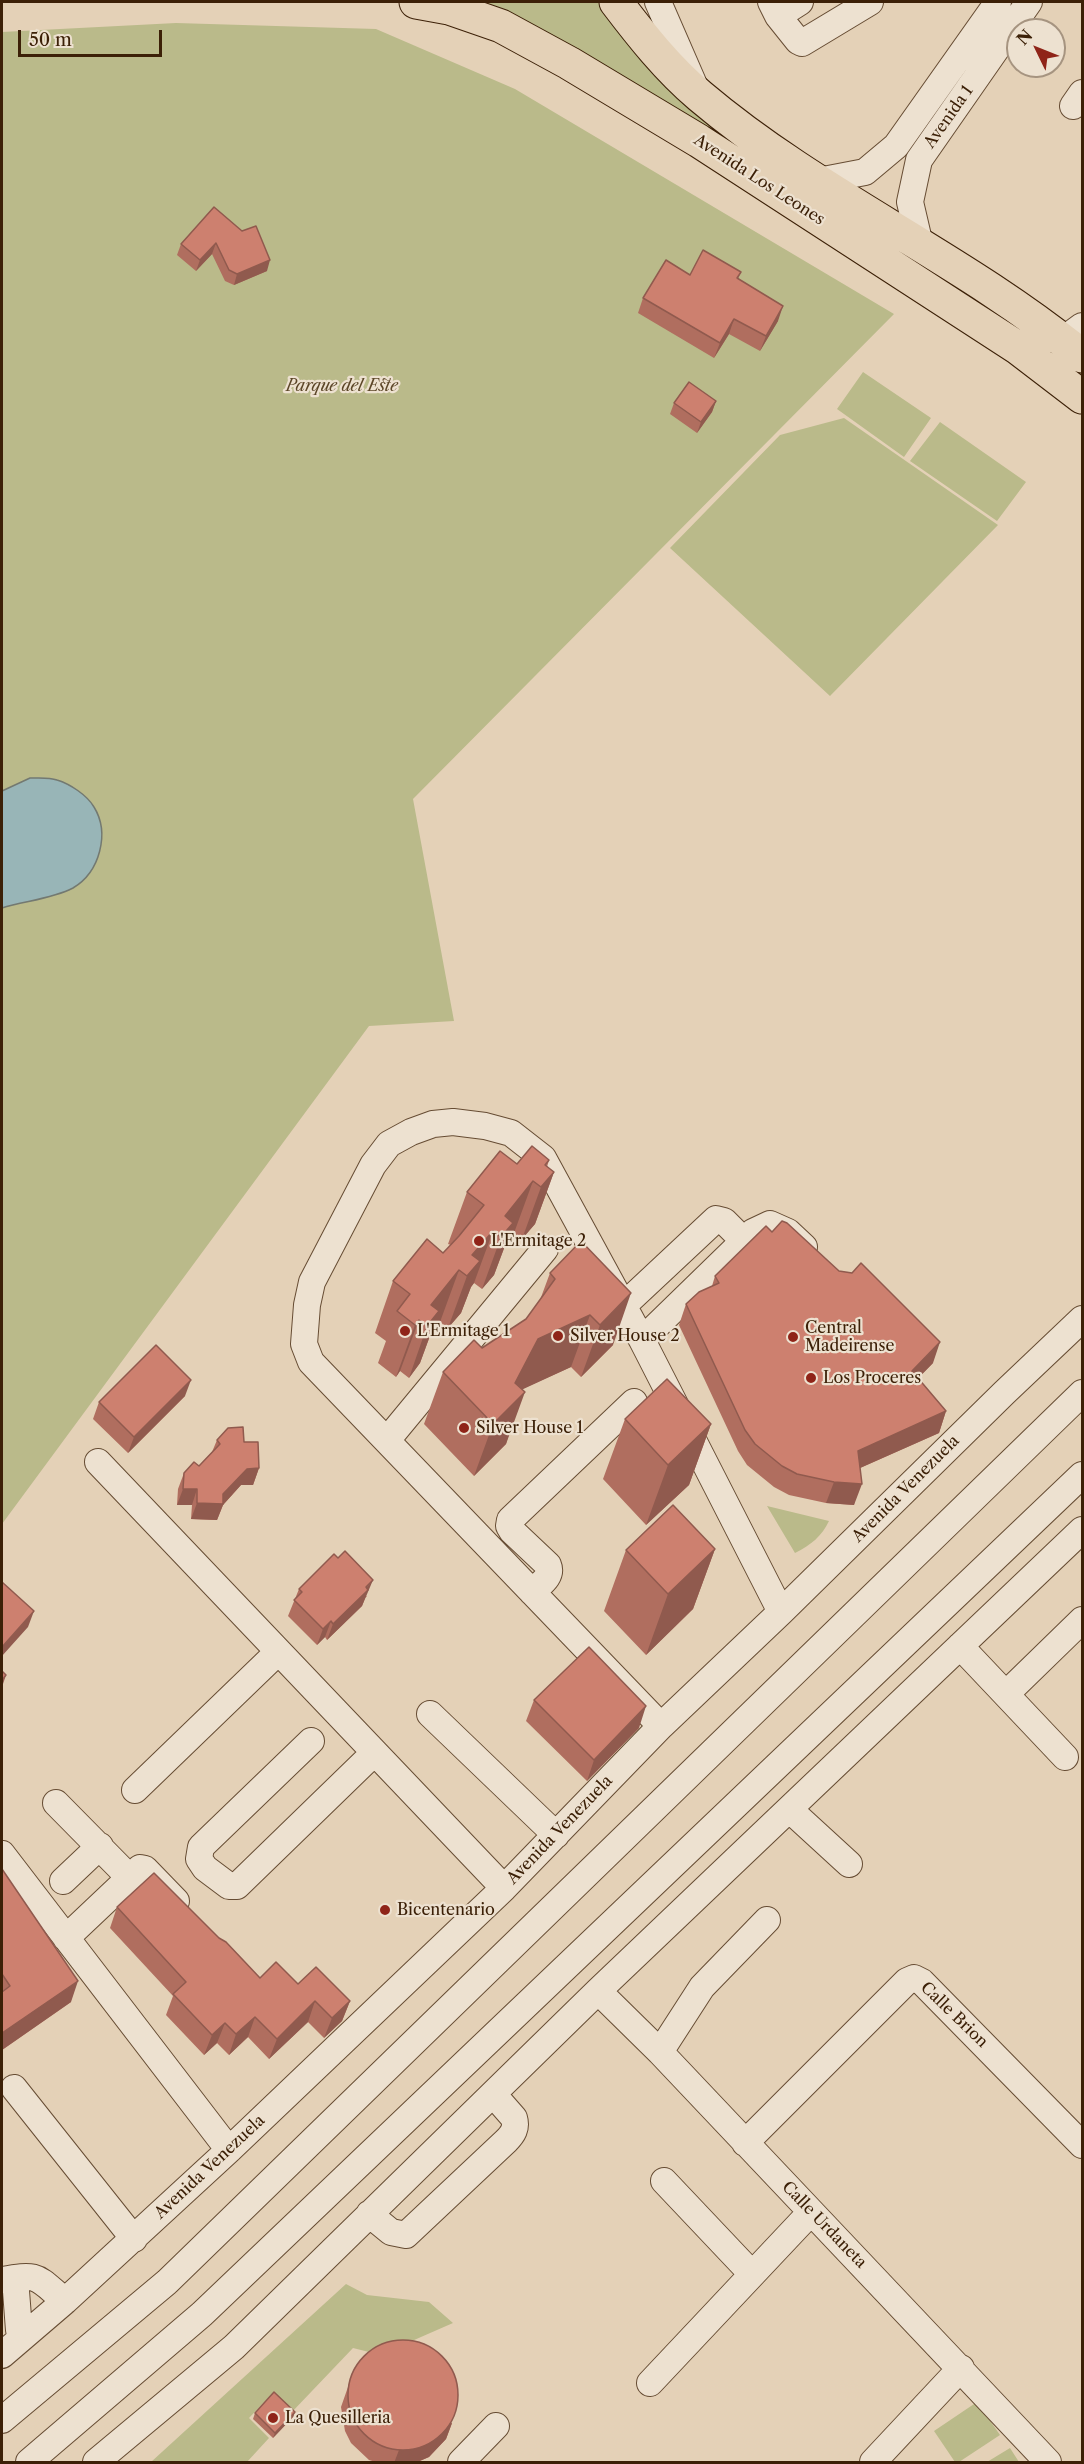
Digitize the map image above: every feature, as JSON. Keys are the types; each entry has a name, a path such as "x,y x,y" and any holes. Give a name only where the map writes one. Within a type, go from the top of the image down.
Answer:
{"main road":[{"name":"Avenida Los Leones","path":"416,2 449,8 501,26 569,63 699,141 1018,348 1083,397"},
{"name":"Avenida Los Leones","path":"616,2 648,44 699,95 764,146 1037,320 1076,341"}],"street":[{"path":"658,2 699,95"},
{"path":"800,2 775,9 798,41 802,43 870,2"},
{"name":"Avenida 1","path":"818,181 865,172 896,146 998,2"},
{"name":"Avenida 1","path":"920,245 910,202 919,160 1029,2"},
{"path":"661,1726 388,1439 311,1362 304,1344 307,1305 312,1282 373,1165 389,1144 411,1132 433,1124 453,1122 485,1126 510,1133 543,1158 642,1340 781,1612"},
{"path":"623,1306 716,1219 724,1221 744,1241"},
{"path":"642,1340 744,1241 770,1224 788,1232 822,1264"},
{"path":"388,1439 544,1249"},
{"name":"Avenida Venezuela","path":"2,2355 16,2332 65,2301 134,2239 504,1888 661,1726 1083,1319"},
{"path":"2,2420 167,2282 1083,1393"},
{"path":"532,1592 549,1576 550,1571 548,1565 512,1532 509,1526 510,1521 634,1402"},
{"path":"98,1462 504,1888"},
{"path":"29,2463 202,2314 1083,1475"},
{"path":"96,2463 234,2347 598,1991 1083,1530"},
{"path":"1006,1694 1083,1620"},
{"path":"960,1646 1065,1756"},
{"path":"135,1790 278,1652"},
{"path":"430,1714 555,1835"},
{"path":"311,1741 201,1847 199,1859 205,1868 229,1886 237,1886 374,1753"},
{"path":"56,1803 130,1878"},
{"path":"789,1809 849,1864"},
{"path":"63,1881 100,1846"},
{"path":"2,1854 229,2150"},
{"path":"66,1938 140,1868 145,1869 191,1916"},
{"path":"660,2052 702,1987 767,1920"},
{"name":"Calle Brion","path":"745,2142 907,1981 914,1978 922,1982 1083,2145"},
{"name":"Calle Urdaneta","path":"598,1991 660,2052 961,2368 1048,2463"},
{"path":"14,2088 134,2239"},
{"path":"369,2214 391,2232 406,2235 506,2141 512,2135 516,2123 493,2094"},
{"path":"663,2181 752,2274"},
{"path":"650,2383 812,2212"},
{"path":"16,2332 8,2279 29,2275 65,2301"},
{"path":"873,2463 961,2368"},
{"path":"461,2463 496,2426"}],"green space":[{"path":"462,2 598,2 689,104 774,168"},
{"name":"Parque del Este","path":"176,23 376,29 515,89 894,314 413,799 454,1021 369,1026 2,1524 2,32"},
{"path":"863,372 931,418 904,457 837,409"},
{"path":"844,418 998,525 830,696 670,548 780,435"},
{"path":"940,422 1026,482 997,521 910,461"},
{"path":"767,1506 829,1521 815,1540 795,1553"},
{"path":"346,2284 367,2295 429,2302 453,2323 389,2351 373,2353 353,2348 291,2413 271,2395 249,2418 269,2438 247,2462 151,2462"},
{"path":"977,2402 1000,2435 959,2462 955,2462 934,2431"},
{"path":"1010,2448 1019,2462 987,2462"}],"water":[{"path":"30,778 57,780 73,787 87,798 99,817 102,840 100,851 90,872 73,888 56,895 2,908 2,791"}],"building":[{"path":"214,207 242,231 256,226 270,260 237,274 229,270 216,243 200,260 181,244"},
{"path":"703,250 741,272 737,278 783,306 766,336 734,319 720,343 643,298 666,260 690,275"},
{"path":"689,382 716,401 701,422 674,403"},
{"path":"532,1146 549,1160 545,1165 554,1172 541,1187 533,1181 505,1216 513,1223 501,1237 493,1231 472,1255 480,1261 467,1276 459,1270 431,1305 439,1311 427,1326 419,1320 415,1325 397,1311 410,1294 393,1281 427,1239 443,1253 459,1236 484,1205 467,1192 500,1151 517,1164"},
{"name":"Los Proceres","path":"782,1221 839,1271 852,1273 861,1263 940,1342 912,1371 946,1411 858,1451 862,1484 834,1482 797,1474 782,1466 755,1444 745,1430 686,1304 699,1292 719,1283 715,1276 766,1226 772,1232"},
{"path":"581,1241 631,1293 600,1325 590,1315 538,1339 515,1383 525,1392 493,1424 443,1372 474,1340 482,1348 526,1319 555,1279 550,1273"},
{"path":"156,1345 191,1380 134,1437 99,1402"},
{"path":"667,1379 711,1424 668,1465 625,1419"},
{"path":"243,1427 244,1442 258,1442 259,1468 247,1469 223,1494 223,1504 197,1503 197,1489 183,1489 184,1473 194,1462 199,1466 220,1444 217,1440 228,1428"},
{"path":"673,1505 715,1549 668,1594 626,1550"},
{"path":"345,1551 373,1580 366,1587 368,1590 333,1624 331,1621 323,1629 294,1600 302,1592 299,1589 334,1554 338,1558"},
{"path":"2,1582 34,1611 2,1647"},
{"path":"589,1647 646,1706 594,1760 534,1700"},
{"path":"2,1869 78,1981 2,2033 2,1992 10,1986 2,1974"},
{"path":"154,1873 260,1978 276,1962 298,1984 316,1967 350,2001 332,2018 315,2001 277,2039 255,2017 236,2034 225,2023 212,2035 173,1994 186,1982 117,1907"},
{"path":"403,2340 424,2344 442,2356 454,2374 458,2395 454,2416 442,2434 424,2446 403,2450 382,2446 364,2434 352,2416 348,2395 352,2374 364,2356 382,2344"},
{"name":"La Quesilleria","path":"274,2392 295,2412 275,2433 255,2413"}],"place":[{"name":"L'Ermitage 2","path":"479,1241"},
{"name":"L'Ermitage 1","path":"405,1331"},
{"name":"Silver House 2","path":"558,1336"},
{"name":"Central Madeirense","path":"793,1337"},
{"name":"Los Proceres","path":"811,1378"},
{"name":"Silver House 1","path":"464,1428"},
{"name":"Bicentenario","path":"385,1910"},
{"name":"La Quesilleria","path":"273,2418"}]}
